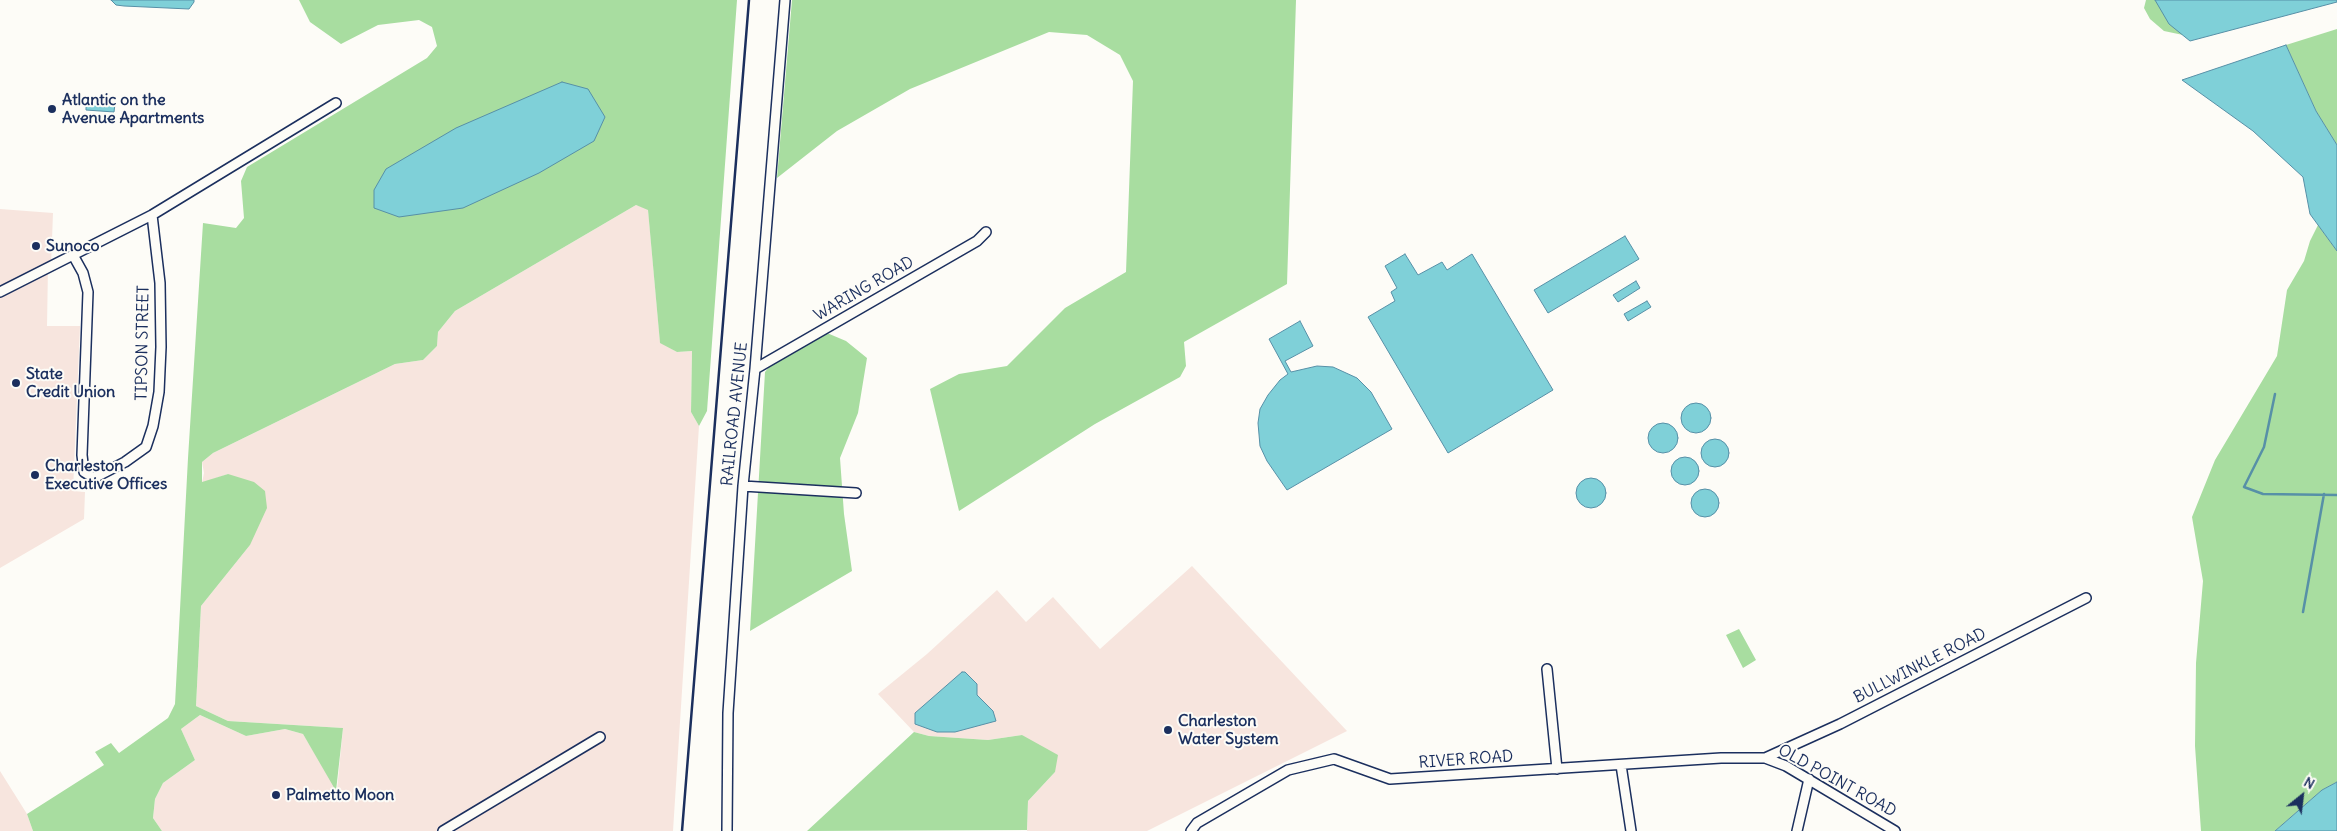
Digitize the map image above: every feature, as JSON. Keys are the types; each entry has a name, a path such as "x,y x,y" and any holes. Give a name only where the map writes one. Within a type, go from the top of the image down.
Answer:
{"street":[{"name":"RAILROAD AVENUE","path":"727,831 728,713 743,486 755,369 785,0"},
{"path":"0,292 152,215 336,103"},
{"name":"TIPSON STREET","path":"73,254 83,273 88,292 82,455 84,472 94,478 125,462 146,447 154,426 159,392 161,347 160,282 152,215"},
{"name":"WARING ROAD","path":"755,369 977,241 986,232"},
{"path":"743,486 856,493"},
{"name":"BULLWINKLE ROAD","path":"1765,758 1840,724 2086,598"},
{"path":"1547,669 1557,769"},
{"path":"442,831 600,737"},
{"name":"RIVER ROAD","path":"1191,831 1196,823 1288,770 1334,759 1390,779 1721,758 1765,758"},
{"name":"OLD POINT ROAD","path":"1765,758 1786,766 1895,831"},
{"path":"1620,765 1631,831"},
{"path":"1796,831 1809,779"}],"shaded area":[{"path":"636,205 648,209 660,342 677,352 692,351 691,412 699,426 673,831 162,831 153,818 155,799 163,783 195,760 181,729 200,715 246,736 285,729 303,734 337,790 343,728 228,721 196,706 201,606 250,545 228,474 202,483 204,473 202,462 213,453 395,364 423,360 437,346 438,332 455,311"},
{"path":"0,209 53,213 51,266 48,267 47,326 80,326 73,491 85,492 84,519 0,568"},
{"path":"1192,566 1347,731 1147,831 1027,831 1028,801 1055,772 1022,735 988,740 929,736 914,732 878,694 927,654 997,590 1026,622 1053,597 1100,649"},
{"path":"0,771 27,814 33,831 0,831"}],"green space":[{"path":"299,0 737,0 707,411 699,426 691,412 692,351 677,352 660,343 648,210 636,205 455,311 438,332 437,346 423,360 395,364 213,453 202,462 202,482 228,474 254,482 265,491 267,508 250,545 201,606 196,706 228,721 343,728 336,791 303,734 285,729 246,736 200,715 181,729 195,760 163,783 155,799 153,818 162,831 33,831 27,814 104,765 95,752 111,743 119,753 168,718 175,704 203,223 236,228 244,218 241,181 247,167 427,58 437,46 432,27 419,20 378,25 341,44 310,22"},
{"path":"792,0 1296,0 1287,284 1184,342 1186,366 1180,377 1095,424 959,511 930,389 959,374 1007,366 1065,308 1126,272 1133,81 1120,55 1087,35 1049,32 910,89 837,131 777,178"},
{"path":"2146,0 2187,0 2183,35 2164,31 2150,19 2144,8"},
{"path":"2337,29 2337,145 2316,111 2286,45"},
{"path":"2318,225 2337,251 2337,782 2322,790 2275,831 2201,831 2195,746 2196,663 2203,581 2192,517 2215,460 2277,356 2287,290 2304,261 2310,241"},
{"path":"827,333 846,341 867,358 858,413 840,458 844,514 852,571 750,631 765,372 769,367"},
{"path":"1739,629 1756,660 1743,668 1726,635"},
{"path":"914,732 929,736 988,740 1022,735 1058,755 1055,772 1028,801 1027,830 807,831"}],"water":[{"path":"111,0 194,0 194,2 189,9 124,6 116,5"},
{"path":"2155,0 2337,0 2337,2 2190,41 2169,24"},
{"path":"2286,45 2316,111 2337,145 2337,251 2310,214 2303,177 2253,131 2182,80"},
{"path":"562,82 588,89 605,117 594,141 539,173 463,208 399,217 374,208 374,190 386,169 456,128"},
{"path":"86,101 115,104 114,112 86,110"},
{"path":"1625,236 1639,259 1548,313 1534,290"},
{"path":"1405,254 1418,275 1442,262 1447,270 1472,254 1553,390 1448,453 1368,317 1395,301 1391,292 1397,288 1385,266"},
{"path":"1636,281 1640,288 1618,302 1613,295"},
{"path":"1647,301 1651,307 1628,321 1624,314"},
{"path":"1300,321 1313,346 1285,361 1291,372 1317,366 1333,367 1357,378 1371,392 1392,429 1287,490 1267,461 1260,446 1258,423 1260,409 1268,395 1280,380 1288,374 1269,339"},
{"path":"1696,403 1707,407 1711,418 1707,429 1696,433 1685,429 1681,418 1685,407"},
{"path":"1663,423 1674,427 1678,438 1674,449 1663,453 1652,449 1648,438 1652,427"},
{"path":"1715,439 1725,443 1729,453 1725,463 1715,467 1705,463 1701,453 1705,443"},
{"path":"1685,457 1695,461 1699,471 1695,481 1685,485 1675,481 1671,471 1675,461"},
{"path":"1591,478 1602,482 1606,493 1602,504 1591,508 1580,504 1576,493 1580,482"},
{"path":"1705,489 1715,493 1719,503 1715,513 1705,517 1695,513 1691,503 1695,493"},
{"path":"962,672 965,672 977,684 977,695 993,711 996,721 955,732 937,732 915,724 915,713"},
{"path":"2337,782 2337,831 2275,831 2322,790"}],"waterway":[{"path":"2275,394 2264,447 2244,487 2263,494 2337,495"},
{"path":"2303,612 2324,494"}],"railway":[{"path":"682,831 749,0"}],"place":[{"name":"Atlantic on the Avenue Apartments","path":"52,109"},
{"name":"Sunoco","path":"36,246"},
{"name":"State Credit Union","path":"16,383"},
{"name":"Charleston Executive Offices","path":"35,475"},
{"name":"Charleston Water System","path":"1168,730"},
{"name":"Palmetto Moon","path":"276,795"}]}
